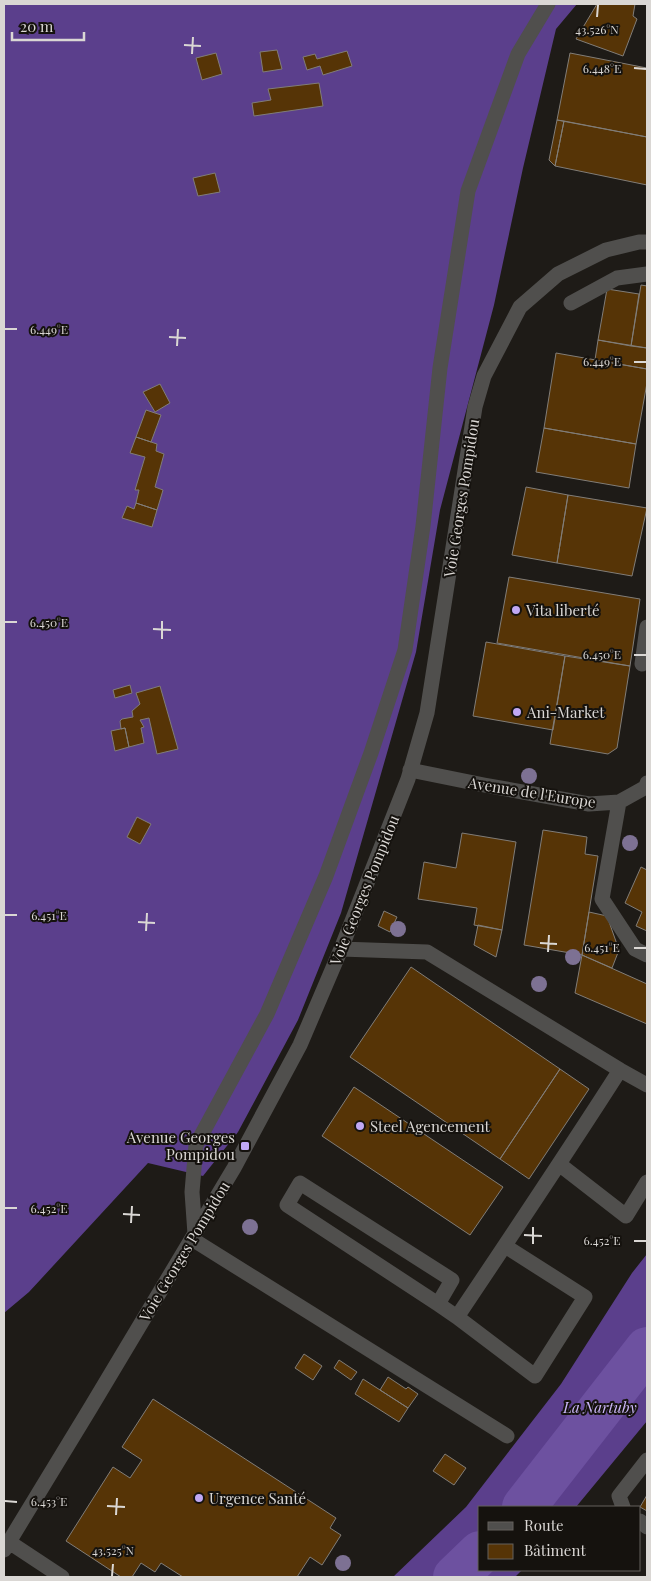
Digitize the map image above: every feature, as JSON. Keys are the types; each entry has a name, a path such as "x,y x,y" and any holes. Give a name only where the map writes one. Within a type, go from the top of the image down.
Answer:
{"street":[{"path":"507,1436 193,1236 192,1192 196,1145 267,1014 319,893 371,753 405,650 423,526 440,368 468,190 518,54 548,4"},
{"name":"Voie Georges Pompidou","path":"6,1546 92,1407 234,1168 300,1045 341,949 404,788 427,713 475,407 484,376 520,307 558,274 606,250 647,242"},
{"path":"572,303 617,278 647,274"},
{"path":"642,664 647,627"},
{"name":"Avenue de l'Europe","path":"410,770 589,804 619,802 646,787 647,783"},
{"path":"619,802 602,899 635,949 647,955"},
{"path":"341,949 428,952 647,1085"},
{"path":"457,1317 620,1070"},
{"path":"559,1164 626,1216 647,1182"},
{"path":"438,1304 452,1280 300,1183 287,1205 457,1317 535,1376 585,1297 505,1246"},
{"path":"623,1506 619,1496 647,1460"},
{"path":"6,1546 62,1577"}],"green space":[{"path":"4,4 577,4 556,29 523,168 494,305 440,510 416,652 341,913 298,1020 238,1132 203,1176 148,1163 29,1292 4,1313"},
{"name":"La Nartuby","path":"647,1254 647,1421 577,1506 478,1506 478,1571 521,1571 515,1577 393,1577 466,1507 561,1384 632,1273"}],"building":[{"path":"597,4 635,4 633,16 637,19 623,56 576,39"},
{"path":"277,50 282,69 263,72 260,52"},
{"path":"347,51 352,66 323,75 320,66 307,70 303,57 315,54 317,59"},
{"path":"216,53 222,74 202,80 196,58"},
{"path":"570,53 647,68 647,137 557,120"},
{"path":"319,83 323,106 254,116 252,103 271,100 268,89"},
{"path":"557,120 564,121 555,166 549,160"},
{"path":"564,121 647,137 647,185 555,166"},
{"path":"215,173 220,192 198,196 193,178"},
{"path":"641,285 647,286 647,348 631,346"},
{"path":"607,289 639,294 631,346 598,340"},
{"path":"598,340 647,348 647,369 595,360"},
{"path":"556,353 647,369 647,383 636,444 544,428"},
{"path":"160,384 170,403 155,412 143,392"},
{"path":"146,410 161,415 151,442 136,437"},
{"path":"544,428 636,444 629,488 536,472"},
{"path":"136,437 157,444 156,451 164,454 155,487 163,490 157,510 136,503 139,490 135,490 145,457 130,453"},
{"path":"526,487 568,495 557,563 512,555"},
{"path":"568,495 647,508 632,576 557,563"},
{"path":"136,503 157,510 152,527 122,518 127,506 134,509"},
{"path":"509,577 640,599 630,666 497,643"},
{"path":"486,642 565,656 553,730 473,716"},
{"path":"565,656 630,666 617,748 608,754 550,744"},
{"path":"130,685 132,693 115,698 113,690"},
{"path":"160,686 178,749 157,754 149,718 140,720 144,727 141,728 144,743 129,747 125,728 121,729 120,721 133,717 132,711 140,704 136,693"},
{"path":"125,728 129,747 115,751 111,731"},
{"path":"137,817 151,824 140,844 127,837"},
{"path":"543,830 587,837 585,854 598,856 582,955 524,945"},
{"path":"462,833 516,842 502,930 474,925 477,908 418,899 424,862 456,868"},
{"path":"641,867 647,870 647,931 636,926 642,912 625,903"},
{"path":"384,911 397,917 390,932 378,926"},
{"path":"589,912 607,916 619,950 612,968 582,955"},
{"path":"478,925 502,930 496,957 474,945"},
{"path":"582,955 647,984 647,1024 575,993"},
{"path":"411,967 560,1069 500,1159 350,1057"},
{"path":"560,1069 589,1089 529,1179 500,1159"},
{"path":"354,1087 503,1187 470,1235 322,1136"},
{"path":"304,1354 322,1366 313,1380 295,1368"},
{"path":"339,1360 357,1372 351,1380 334,1368"},
{"path":"388,1377 406,1389 408,1387 418,1394 408,1408 380,1390"},
{"path":"363,1379 408,1408 399,1422 355,1394"},
{"name":"Urgence Santé","path":"153,1399 336,1518 330,1528 341,1535 322,1565 310,1557 297,1577 183,1577 161,1563 155,1572 141,1563 132,1577 121,1577 66,1541 113,1467 130,1478 142,1460 122,1447"},
{"path":"445,1454 466,1468 454,1485 433,1471"},
{"path":"647,1495 647,1511 641,1506"}],"waterway":[{"name":"La Nartuby","path":"525,1506 647,1349"},
{"name":"La Nartuby","path":"455,1577 478,1555"}],"place":[{"name":"Vita liberté","path":"516,610"},
{"name":"Ani-Market","path":"517,712"},
{"name":"Steel Agencement","path":"360,1126"},
{"name":"Avenue Georges Pompidou","path":"245,1146"},
{"name":"Urgence Santé","path":"199,1498"}]}
